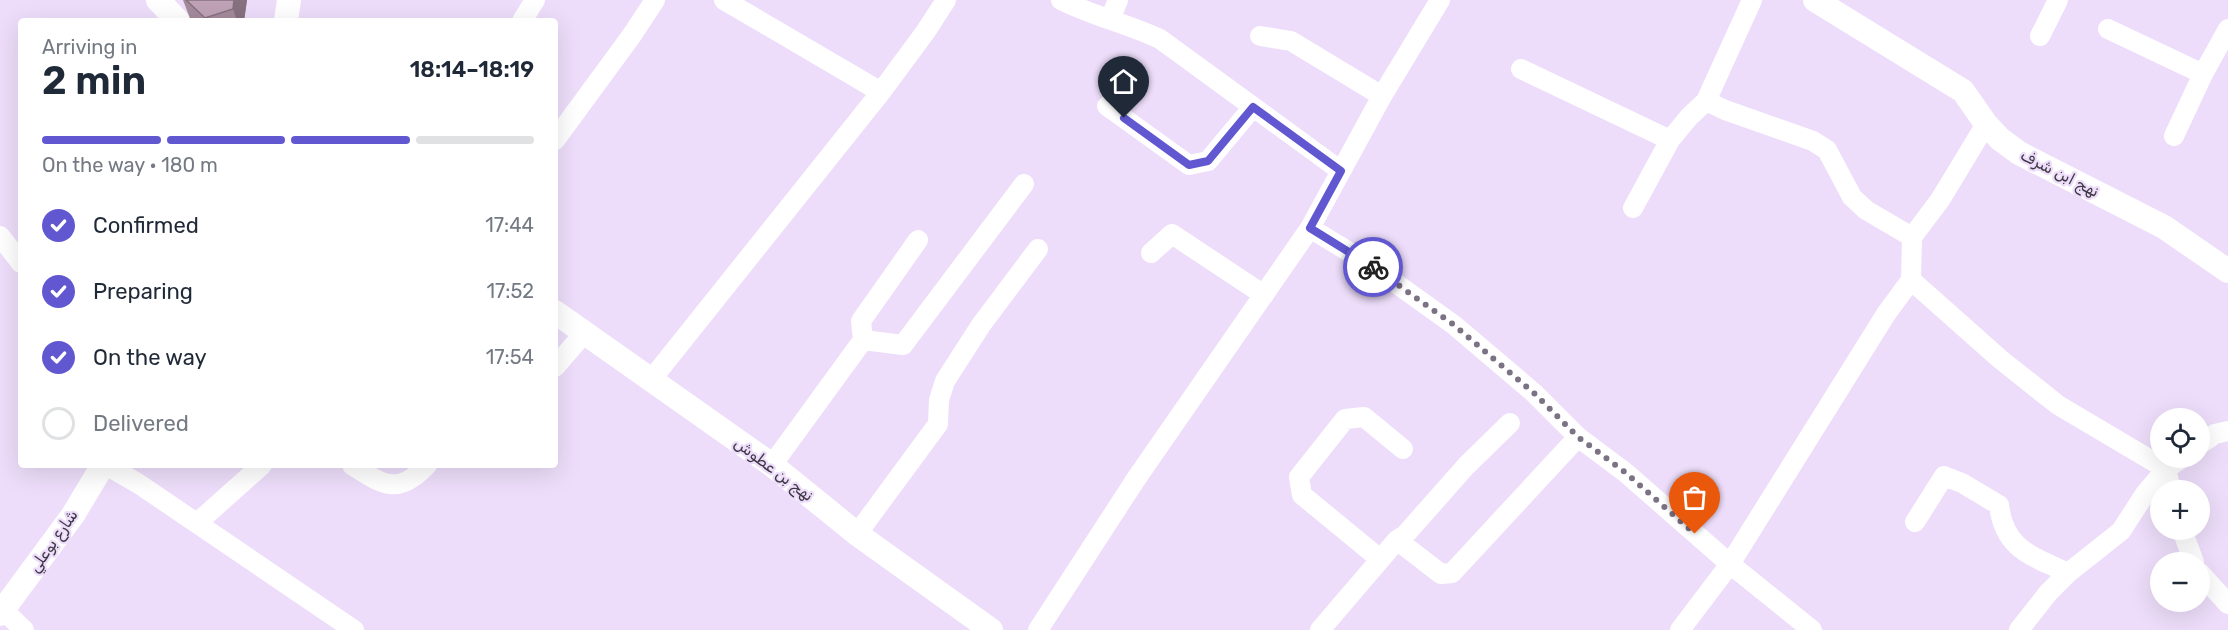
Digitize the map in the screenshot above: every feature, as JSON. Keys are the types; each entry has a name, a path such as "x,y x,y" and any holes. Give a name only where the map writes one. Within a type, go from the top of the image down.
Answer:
{"street":[{"path":"158,0 175,18"},
{"path":"287,18 290,0"},
{"path":"524,18 535,0"},
{"path":"558,137 655,0"},
{"path":"724,0 881,92"},
{"path":"651,380 881,92 946,0"},
{"path":"1061,0 1160,39 1341,171"},
{"path":"1110,19 1118,0"},
{"path":"1633,208 1670,140 1706,101 1752,0"},
{"name":"نهج ابن شرف","path":"1815,0 1963,91 2000,139 2019,153 2164,227 2228,271"},
{"path":"2040,36 2058,0"},
{"path":"1038,630 1136,478 1310,228 1433,2"},
{"path":"2108,29 2203,74"},
{"path":"2174,136 2203,74 2220,61 2228,29"},
{"path":"1260,36 1292,42 1382,96"},
{"path":"1521,69 1670,140"},
{"path":"1706,101 1813,141 1827,150 1852,197 1866,210 1912,237"},
{"path":"1107,106 1189,165 1208,161 1253,107"},
{"path":"1684,628 1730,564 1886,314 1911,280 1912,237 1940,200 1986,123"},
{"path":"863,340 903,345 1024,184"},
{"path":"1310,228 1369,264 1454,325 1534,393 1578,437 1626,473 1730,564 1812,630"},
{"path":"1151,254 1173,234 1264,295"},
{"path":"0,236 18,259"},
{"path":"772,465 863,340 861,321 918,240"},
{"path":"857,534 938,424 939,400 945,381 981,325 1038,249"},
{"path":"1911,280 2000,359 2058,405 2150,451"},
{"name":"نهج بن عطوش","path":"558,314 772,465 857,534 991,630"},
{"path":"558,363 585,333"},
{"path":"1380,559 1302,495 1299,477 1345,419 1364,417 1403,449"},
{"path":"1320,630 1397,540 1405,535 1466,466 1510,423"},
{"path":"2210,437 2228,431"},
{"path":"1397,540 1441,574 1452,573 1578,437"},
{"name":"شارع بوعلي","path":"1,610 73,515 103,468"},
{"path":"110,468 197,523 354,630"},
{"path":"197,523 259,468"},
{"path":"357,468 380,483 399,484 415,478 424,468"},
{"path":"2019,630 2048,593 2068,573 2121,531 2145,494 2169,468"},
{"path":"1915,522 1944,476 1962,483 1999,506 2013,543 2068,573"},
{"path":"2210,584 2228,604"},
{"path":"1,610 24,630"}],"building":[{"path":"186,0 234,0 233,9 205,18"}],"way so far":[{"path":"1373,267 1454,325 1534,393 1578,437 1626,473 1695,534"}],"route":[{"path":"1124,118 1189,165 1208,161 1253,107 1341,171 1310,228 1373,267"}]}
